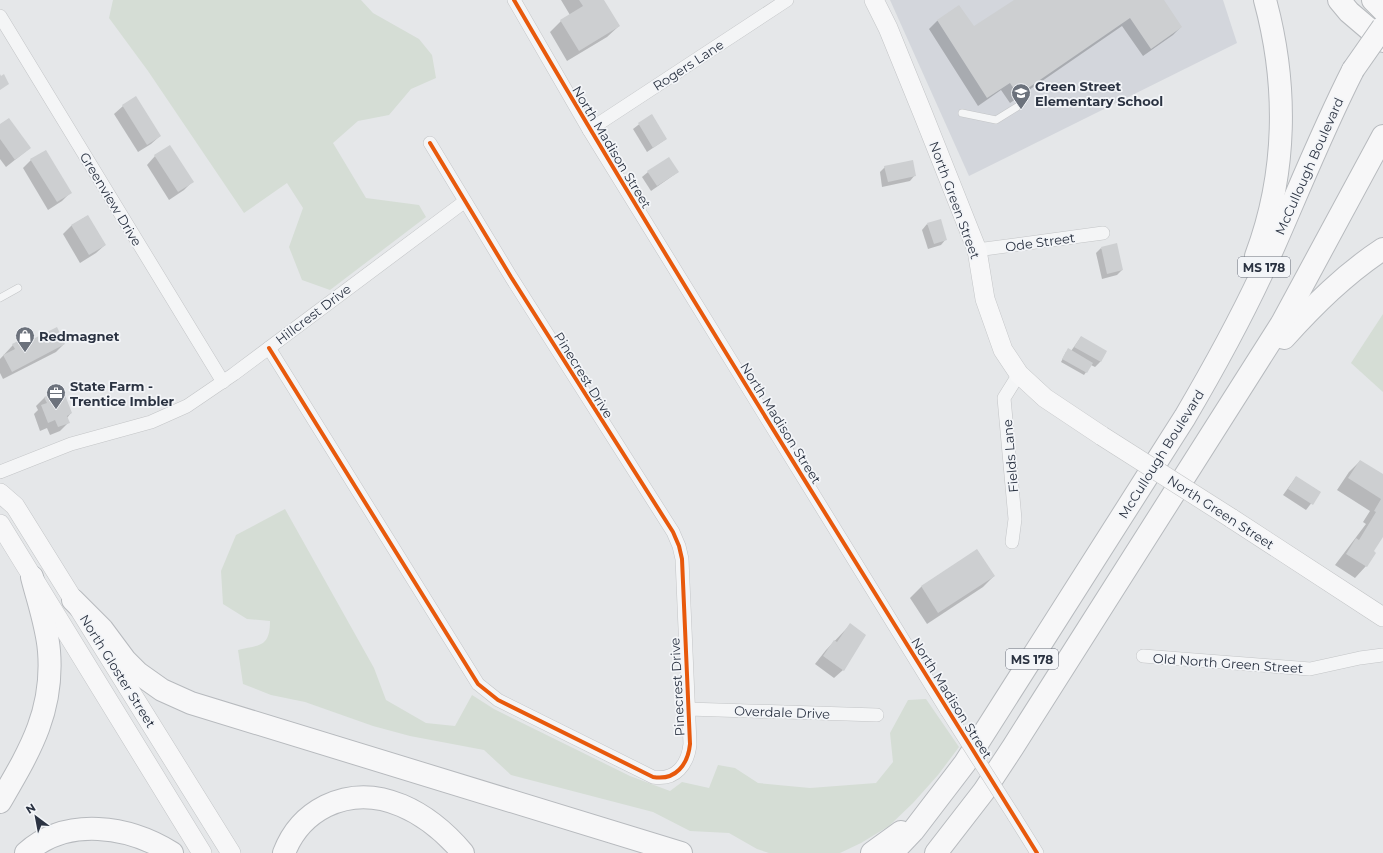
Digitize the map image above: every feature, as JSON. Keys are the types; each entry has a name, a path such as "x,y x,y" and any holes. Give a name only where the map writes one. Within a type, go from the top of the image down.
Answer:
{"highway":[{"path":"1185,417 1228,325 1261,243 1274,188 1281,137 1282,109 1277,52 1265,0"},
{"path":"1339,0 1349,12 1383,42"},
{"path":"1373,0 1383,10"},
{"name":"McCullough Boulevard","path":"892,853 913,831 940,797 977,743 1185,417 1225,347 1261,275 1328,120 1353,70 1383,27"},
{"name":"MS 178","path":"936,853 984,791 1009,753 1249,376 1282,323 1383,136"},
{"path":"1249,376 1323,297 1352,271 1383,249"},
{"path":"0,802 28,754 39,730 48,690 49,650 32,577"},
{"path":"73,600 102,629 125,660 138,673 162,690 185,701 681,853"},
{"path":"284,853 295,832 302,823 320,809 343,800 368,797 392,801 414,811 435,826 463,853"},
{"path":"872,853 903,830 940,797"},
{"path":"26,853 40,842 54,836 86,829 105,829 136,836 172,853"}],"street":[{"name":"North Madison Street","path":"514,0 589,130 947,711 1037,853"},
{"name":"Rogers Lane","path":"589,130 787,0"},
{"name":"North Green Street","path":"874,0 888,28 977,250 985,300 994,329 1003,350 1019,374 1045,398 1383,617"},
{"name":"Greenview Drive","path":"0,16 224,382"},
{"name":"Pinecrest Drive","path":"269,348 472,677 484,690 498,700 653,777 659,778 677,772 686,761 690,744 682,559 676,539 464,202 430,143"},
{"name":"Hillcrest Drive","path":"0,472 71,444 160,419 187,406 224,382 464,202"},
{"name":"Ode Street","path":"977,250 1103,233"},
{"name":"Fields Lane","path":"1012,542 1015,518 1004,398 1019,374"},
{"name":"North Gloster Street","path":"0,493 15,506 231,853"},
{"name":"North Gloster Street","path":"0,524 202,853"},
{"name":"Old North Green Street","path":"1143,656 1310,669 1360,658 1383,655"},
{"name":"Overdale Drive","path":"688,709 877,715"}],"lane":[{"path":"962,113 996,120 1017,107"},
{"path":"0,298 18,288"}],"shaded area":[{"path":"113,0 361,0 373,13 419,39 432,55 436,78 411,89 389,115 358,121 333,143 366,198 419,205 426,217 330,290 302,280 289,247 303,208 287,183 244,213 148,71 109,18"},
{"name":"Green Street Elementary School","path":"890,0 1223,0 1237,43 969,176"},
{"path":"1383,314 1383,392 1351,363"},
{"path":"285,509 374,668 386,700 426,723 455,726 472,695 494,709 630,776 670,791 682,782 709,788 718,765 735,768 758,783 810,788 876,783 893,762 890,733 908,700 926,699 959,747 938,775 913,803 889,826 861,843 840,853 769,853 757,849 729,833 690,831 653,812 511,775 484,750 410,736 373,726 305,702 271,695 243,684 238,650 258,645 266,640 270,630 270,621 247,619 223,604 221,571 236,535"}],"building":[{"path":"579,0 604,0 620,26 579,51 560,20 583,6"},
{"name":"Green Street Elementary School","path":"1014,0 1164,0 1182,27 1151,49 1130,18 1018,95 1010,83 987,98 937,20 959,5 974,26"},
{"path":"0,74 1,76 4,74 9,84 0,90"},
{"path":"136,96 161,136 147,145 122,105"},
{"path":"652,114 667,139 653,148 638,123"},
{"path":"9,118 31,148 15,160 0,139 0,124"},
{"path":"170,145 194,182 178,192 154,155"},
{"path":"46,150 72,193 57,202 30,159"},
{"path":"669,157 679,172 657,186 647,171"},
{"path":"913,160 916,176 888,182 884,166"},
{"path":"88,215 106,245 89,255 71,225"},
{"path":"941,219 947,240 934,244 927,223"},
{"path":"1117,243 1123,270 1107,274 1101,247"},
{"path":"57,327 65,344 12,372 3,355 15,349 12,344 22,339 25,343"},
{"path":"1081,336 1107,351 1101,362 1074,347"},
{"path":"1068,348 1093,363 1087,373 1062,359"},
{"path":"56,392 58,398 65,395 72,413 67,416 70,423 58,427 55,420 48,423 41,405 47,403 44,397"},
{"path":"1360,460 1383,474 1383,537 1374,551 1376,553 1367,567 1346,554 1356,538 1359,540 1376,512 1374,511 1381,499 1348,478"},
{"path":"1296,476 1321,492 1313,505 1288,489"},
{"path":"977,549 995,576 938,613 921,586"},
{"path":"850,623 866,635 844,671 823,656 834,640 837,642"}],"cycle path":[{"path":"514,0 577,108 707,322 1037,853"},
{"path":"269,348 478,684 498,700 653,777 661,778 674,774 679,770 687,758 690,744 682,559 679,546 673,532 511,277 430,143"}],"place":[{"name":"Green Street Elementary School","path":"1021,110"},
{"name":"Redmagnet","path":"25,353"},
{"name":"State Farm - Trentice Imbler","path":"56,410"}]}
